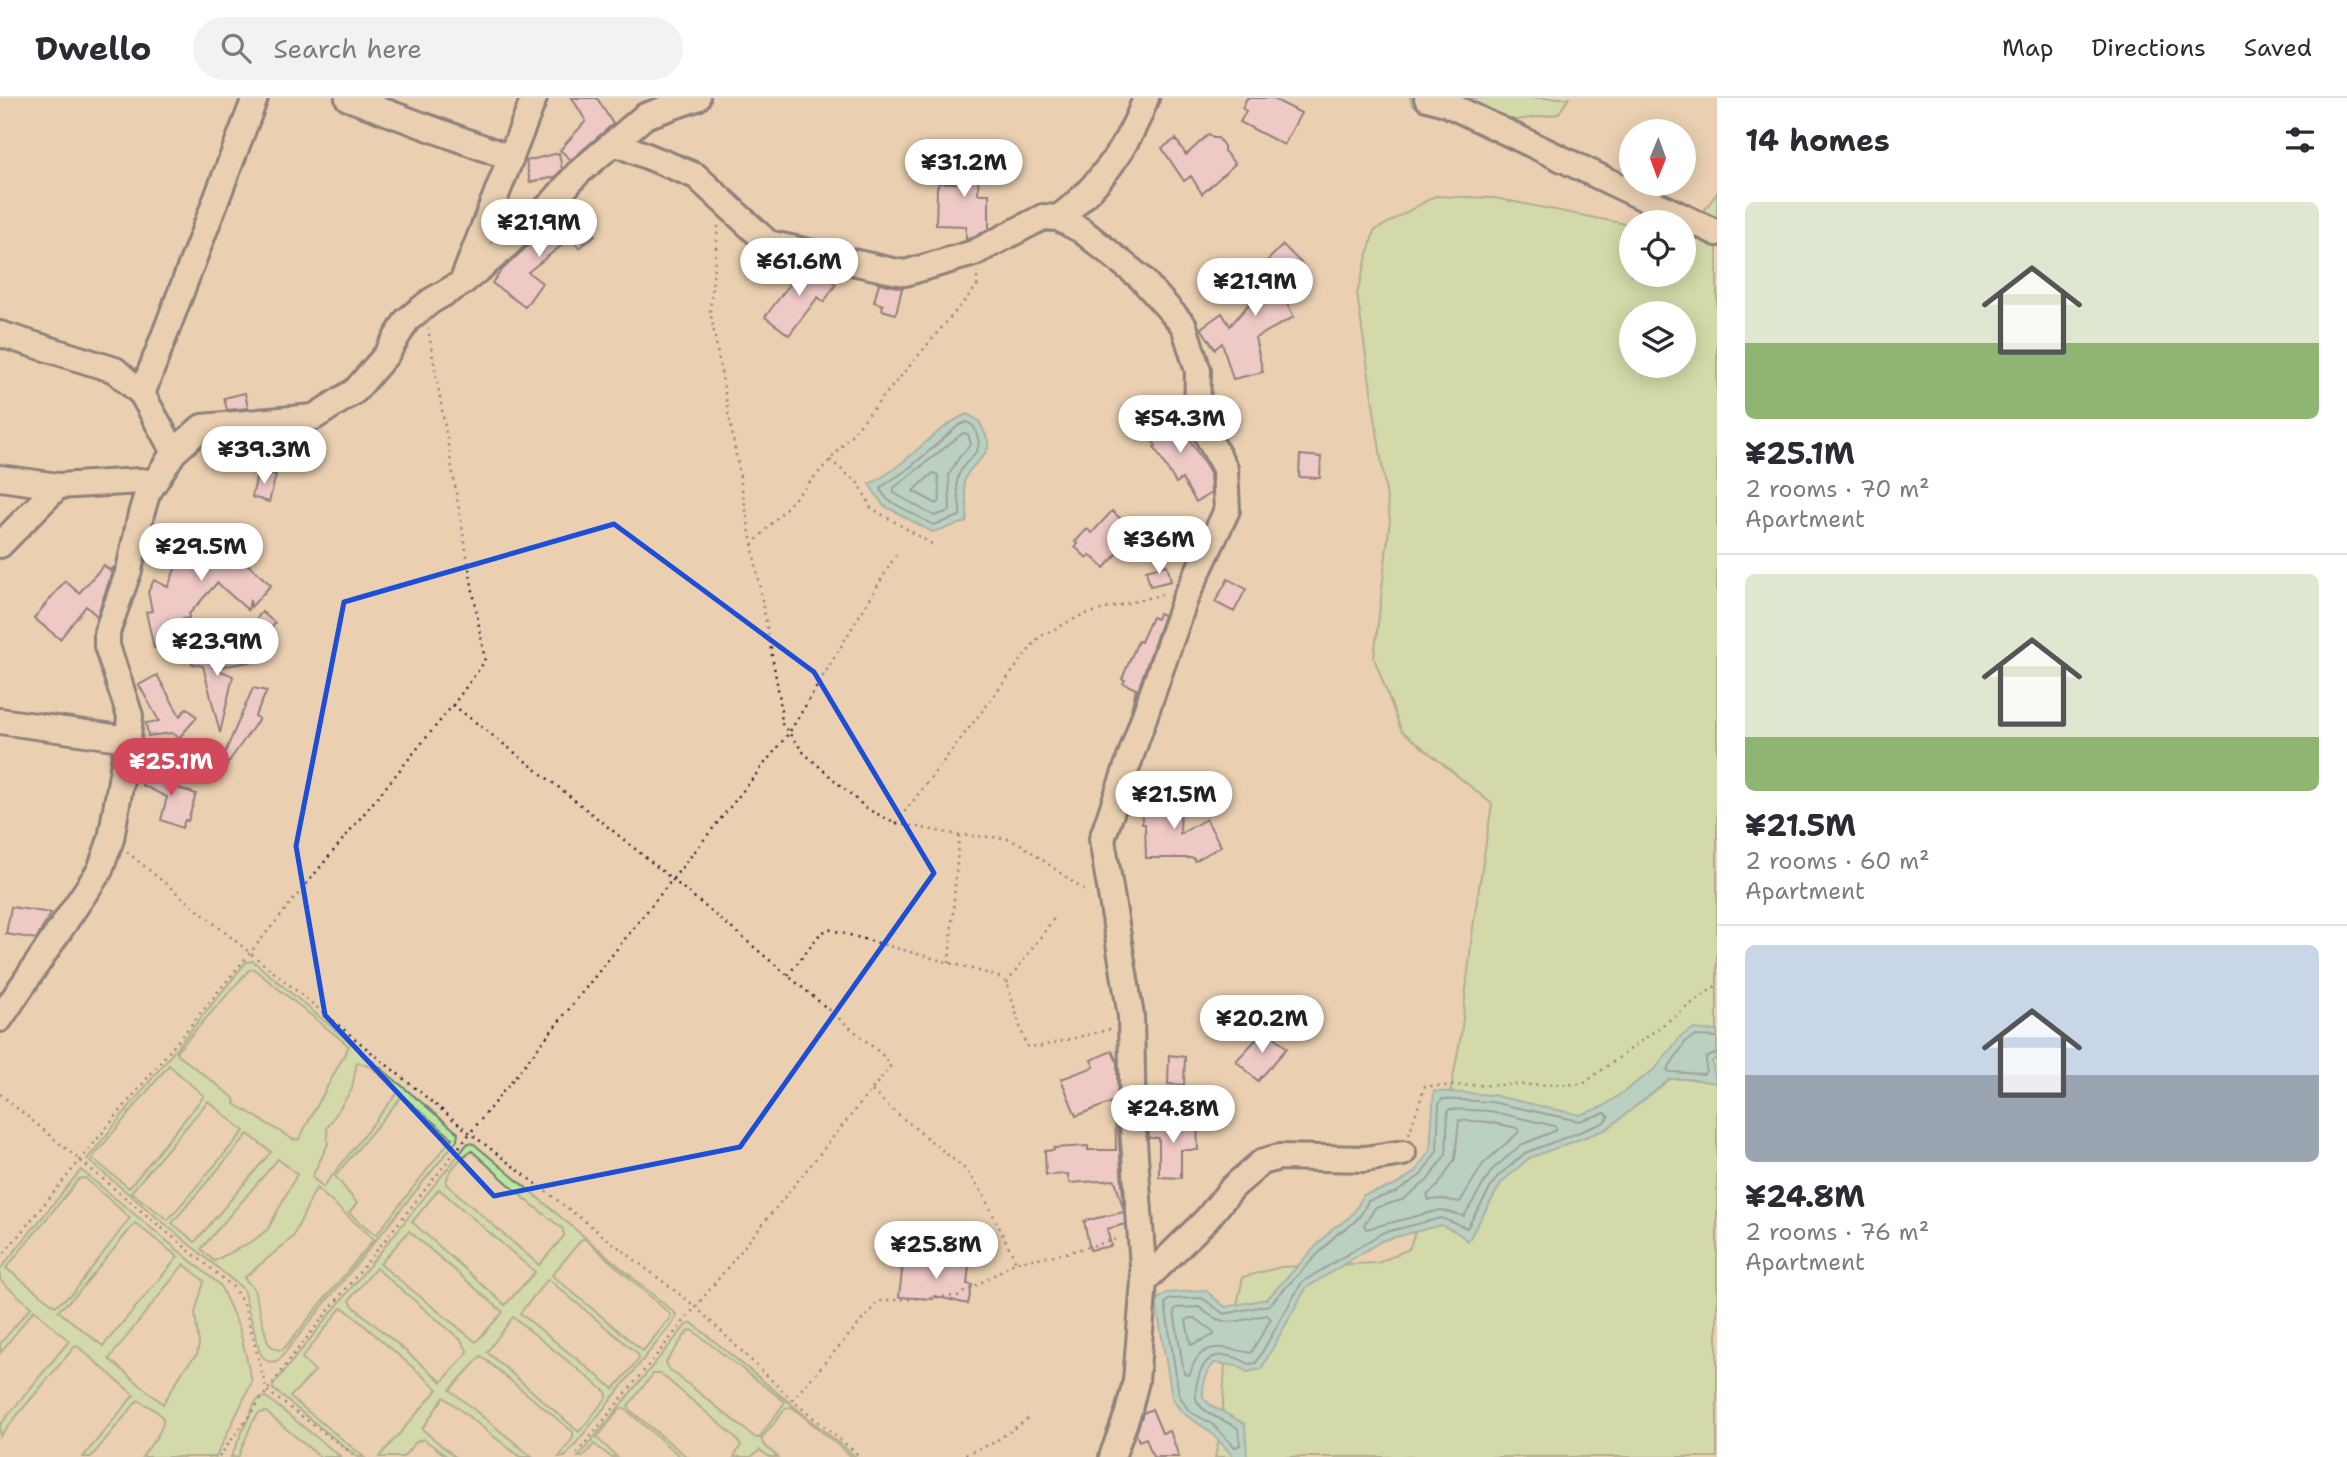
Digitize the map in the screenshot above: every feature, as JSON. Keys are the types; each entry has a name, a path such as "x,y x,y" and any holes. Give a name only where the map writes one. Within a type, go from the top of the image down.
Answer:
{"street":[{"path":"142,394 255,98"},
{"path":"348,98 511,158"},
{"path":"461,283 534,98"},
{"path":"0,1019 100,870 111,839 130,716 107,646 107,632 129,570 147,494 174,452 202,427 314,417 355,391 386,355 407,320 495,256 553,202 577,174 645,116 697,98"},
{"path":"1058,218 1076,204 1123,150 1146,98"},
{"path":"1427,98 1445,103 1717,233"},
{"path":"615,143 696,176 768,243 905,273 974,253 1043,217 1058,218 1081,230 1141,278 1184,326 1198,371 1196,416 1225,469 1227,510 1191,587 1102,839 1131,1024 1133,1128 1144,1281 1136,1381 1112,1457"},
{"path":"0,334 115,370 142,394 174,452"},
{"path":"0,478 58,486 140,481 154,483"},
{"path":"0,545 58,486"},
{"path":"0,721 128,739"},
{"path":"1144,1281 1206,1220 1233,1187 1262,1162 1279,1157 1365,1159 1403,1153"}],"path":[{"path":"721,198 710,310 780,700 782,724 804,753 867,808 895,823 959,835 1006,838 1022,845 1114,912"},
{"path":"752,545 830,460 977,286 979,281 974,253"},
{"path":"0,1258 453,705 485,661 427,322"},
{"path":"830,460 860,485 871,508 932,544"},
{"path":"219,1457 267,1391 470,1133 789,733 896,555"},
{"path":"895,823 1040,637 1082,615 1191,587"},
{"path":"453,705 542,773 788,975 886,1058 890,1067 574,1457"},
{"path":"949,962 959,835"},
{"path":"111,839 470,1133 696,1307 792,1400 861,1457"},
{"path":"1007,984 1055,918"},
{"path":"788,975 820,934 828,929 997,976 1007,984 1026,1046 1038,1047 1131,1024"},
{"path":"1403,1153 1425,1086 1583,1084 1717,985"},
{"path":"871,1090 965,1169 982,1192 1016,1262"},
{"path":"0,1094 232,1286 244,1304 267,1391 358,1457"},
{"path":"792,1400 879,1301 958,1296 1016,1262 1140,1232"},
{"path":"959,1457 987,1446 1029,1418"}],"highlighted area":[{"path":"614,524 814,672 934,873 740,1147 494,1196 325,1015 296,846 344,602"}],"green space":[{"path":"1410,98 1569,98 1558,114 1516,120 1412,105"},
{"path":"1717,193 1717,1457 1215,1457 1222,1426 1225,1362 1243,1277 1281,1267 1378,1263 1409,1249 1434,1179 1461,1035 1473,927 1492,804 1401,730 1374,658 1390,520 1357,294 1374,231 1435,196 1495,198 1619,223 1619,287 1696,287 1696,222"},
{"path":"253,961 458,1133 457,1140 279,1360 273,1362 266,1360 260,1353 243,1289 87,1159 246,962","holes":["254,969 349,1046 299,1139 294,1140 235,1104 234,1098 177,1054 249,970","357,1062 371,1067 398,1092 323,1187 312,1177 328,1144 327,1128 352,1089","169,1065 204,1096 129,1188 92,1158","402,1096 452,1138 376,1235 349,1213 357,1203 335,1176","208,1101 244,1131 168,1220 131,1192","248,1134 271,1152 195,1242 172,1223","278,1159 297,1174 268,1229 253,1241 214,1261 201,1249","316,1188 374,1239 282,1350 275,1349 268,1343 254,1289 244,1278 293,1237"]},
{"path":"468,1143 474,1144 676,1314 674,1321 565,1457 559,1457 573,1438 573,1432 481,1356 450,1390 532,1457 520,1457 444,1397 422,1429 455,1457 448,1457 423,1439 416,1442 403,1457 379,1457 438,1389 341,1308 302,1358 315,1371 290,1397 364,1457 357,1457 273,1389 273,1385","holes":["472,1151 563,1229 564,1236 539,1265 446,1184 451,1170","439,1189 535,1272 505,1305 412,1222","409,1231 503,1312 476,1342 380,1264","582,1239 669,1313 671,1317 643,1351 552,1275","376,1268 461,1340 468,1352 442,1382 349,1300","548,1279 638,1354 639,1359 614,1389 520,1313","513,1317 606,1392 607,1397 579,1432 487,1352"]},
{"path":"81,1170 220,1285 239,1327 252,1382 216,1457 142,1457 160,1432 163,1421 158,1412 138,1400 91,1457 83,1457 134,1395 76,1345 0,1436 0,1425 69,1341 34,1310 0,1353 0,1344 31,1307 0,1280 0,1269","holes":["85,1178 130,1218 73,1293 55,1306 6,1268 79,1179","135,1223 178,1257 103,1346 58,1311 78,1293","184,1264 204,1281 195,1313 199,1344 197,1354 184,1369 163,1404 109,1359"]},
{"path":"692,1323 856,1457 852,1457 792,1407 786,1408 761,1439 778,1457 769,1457 760,1450 751,1457 734,1457 741,1445 734,1436 661,1374 653,1374 628,1406 687,1457 681,1457 625,1409 620,1409 597,1438 617,1457 611,1457 594,1444 583,1457 578,1457 686,1325","holes":["692,1330 785,1402 759,1438 756,1438 669,1369 666,1362 688,1331"]},
{"path":"266,1397 341,1457 320,1457 266,1412 259,1413 252,1423 238,1457 231,1457 255,1403"}],"water":[{"path":"967,414 979,421 988,447 965,477 966,522 932,532 883,505 869,484 895,469 941,429"},
{"path":"1693,1029 1717,1031 1717,1059 1712,1061 1716,1083 1670,1079 1607,1129 1529,1158 1502,1182 1468,1241 1441,1225 1384,1240 1306,1288 1261,1369 1247,1372 1238,1366 1214,1363 1205,1379 1203,1398 1245,1424 1247,1457 1234,1457 1210,1432 1176,1404 1172,1397 1157,1308 1158,1299 1167,1293 1205,1290 1225,1307 1267,1299 1334,1227 1352,1214 1363,1195 1394,1186 1416,1171 1430,1150 1434,1091 1492,1095 1580,1115 1604,1106 1656,1068 1681,1036"}],"building":[{"path":"572,98 597,98 613,124 571,160 560,150 586,121"},
{"path":"1247,98 1272,98 1301,113 1284,145 1240,122 1246,111 1242,108"},
{"path":"1209,134 1218,138 1235,164 1202,194 1191,176 1184,181 1162,148 1176,139 1186,155"},
{"path":"958,152 973,152 973,157 979,158 978,194 989,194 989,229 969,239 966,239 966,226 936,225 937,188 939,183 957,183"},
{"path":"559,153 562,169 555,177 530,182 526,161"},
{"path":"578,213 595,235 579,248 571,238 528,272 542,283 525,307 492,283 502,270 548,227 551,230 556,226 558,228"},
{"path":"1283,245 1303,265 1279,288 1294,317 1255,338 1263,372 1233,379 1222,343 1215,349 1201,328 1222,313 1230,326 1250,303 1244,291 1279,274 1267,261"},
{"path":"794,266 819,271 836,284 824,302 818,297 789,335 765,317 789,285"},
{"path":"879,283 902,288 896,314 882,310 883,305 874,302"},
{"path":"245,393 248,408 227,410 224,398"},
{"path":"1171,409 1210,473 1211,493 1196,502 1182,479 1176,483 1144,427"},
{"path":"1300,455 1321,457 1320,478 1299,477"},
{"path":"258,470 276,475 269,502 252,497"},
{"path":"1112,511 1136,533 1104,568 1090,555 1087,558 1075,547 1078,544 1075,542 1087,529 1092,533"},
{"path":"180,528 216,542 217,537 234,542 237,535 254,543 245,562 271,585 251,607 250,600 248,610 217,583 189,614 189,618 178,620 184,647 166,651 165,646 154,648 146,612 152,611 148,592 154,580 168,587 180,556 167,553"},
{"path":"104,565 110,571 114,567 97,616 86,606 60,639 34,618 65,581 79,593"},
{"path":"1167,565 1171,581 1150,586 1146,570"},
{"path":"1228,579 1246,589 1234,612 1215,602"},
{"path":"262,612 275,623 258,646 254,622"},
{"path":"1159,613 1164,615 1131,710 1136,689 1123,683 1125,680 1122,679 1138,641 1141,642 1152,617 1157,619"},
{"path":"196,648 255,661 214,668 233,676 220,733 203,666 192,664"},
{"path":"157,675 180,716 187,708 197,717 179,738 172,733 148,736 146,723 159,721 139,685"},
{"path":"253,688 267,691 255,716 259,719 225,767 220,764"},
{"path":"157,767 171,774 166,784 196,794 188,821 185,820 182,828 161,820 167,797 142,785 145,776 152,778"},
{"path":"1162,793 1181,794 1180,834 1206,819 1221,846 1195,861 1193,858 1146,858 1142,807 1145,807 1146,795 1162,796"},
{"path":"11,907 51,913 36,939 6,934"},
{"path":"1266,1029 1287,1048 1258,1081 1236,1061"},
{"path":"1112,1051 1117,1062 1118,1129 1124,1211 1115,1180 1069,1183 1068,1174 1046,1175 1045,1151 1088,1146 1088,1150 1116,1150 1115,1101 1076,1116 1061,1079 1094,1067 1091,1060"},
{"path":"1169,1055 1185,1057 1184,1085 1168,1084"},
{"path":"1197,1123 1198,1150 1181,1150 1181,1178 1159,1177 1159,1138 1149,1138 1148,1124"},
{"path":"1124,1212 1125,1224 1107,1229 1111,1246 1090,1250 1084,1221"},
{"path":"937,1259 969,1266 967,1284 972,1285 968,1304 934,1296 933,1299 899,1297 903,1263 923,1265 923,1262 936,1263"},
{"path":"1152,1409 1162,1433 1170,1431 1179,1457 1153,1457 1146,1438 1139,1441 1136,1434 1143,1413"}]}
